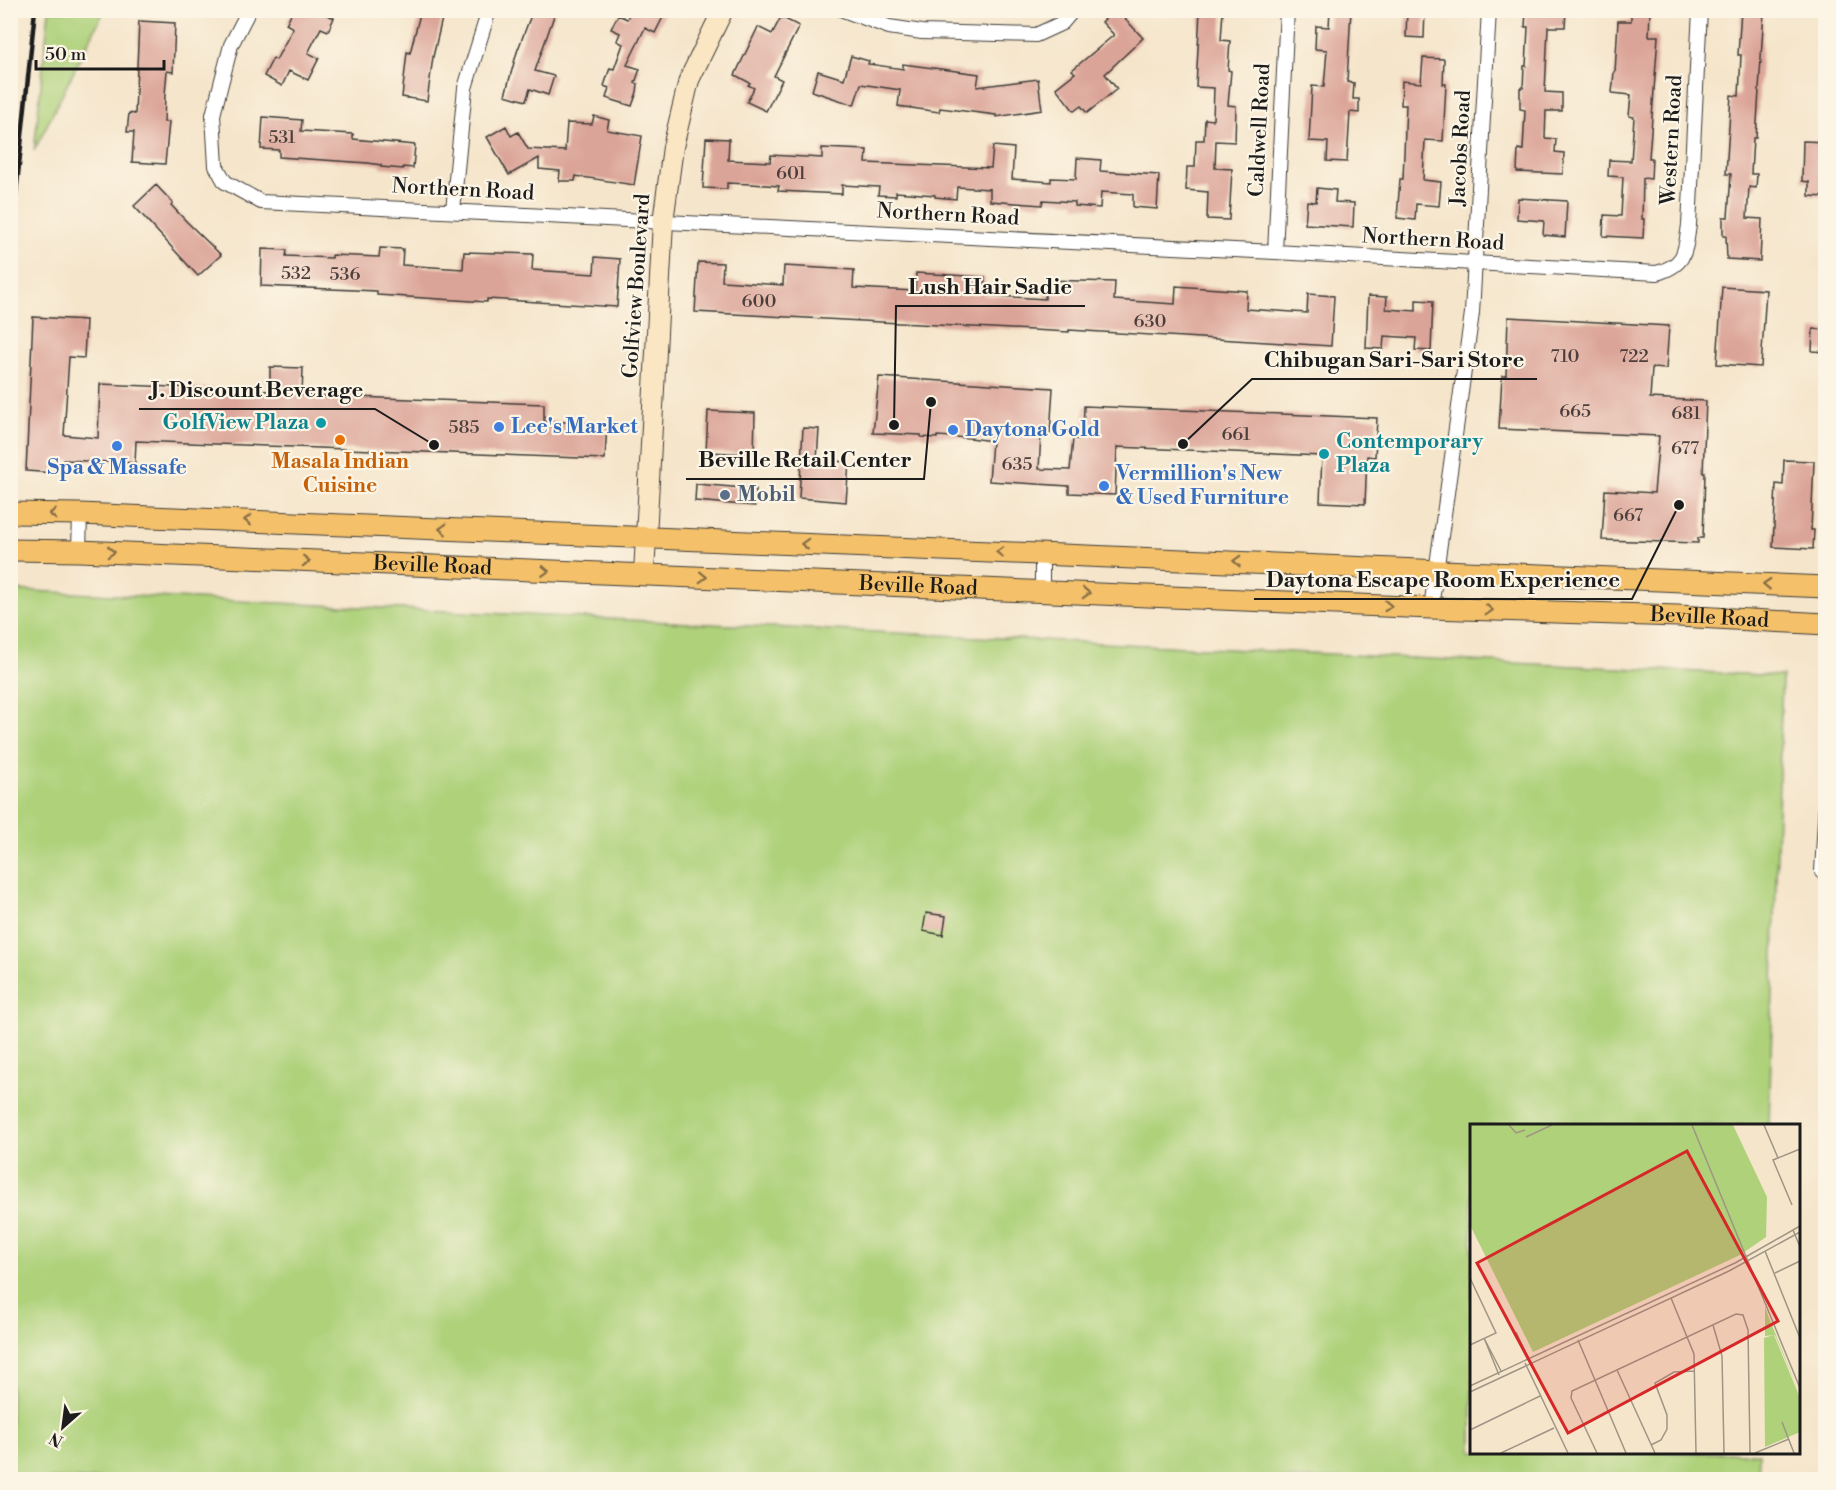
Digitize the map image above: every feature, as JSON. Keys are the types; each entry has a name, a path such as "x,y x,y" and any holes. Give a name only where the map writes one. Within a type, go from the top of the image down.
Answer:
{"main road":[{"name":"Beville Road","path":"10,513 1042,553 1826,587"},
{"name":"Beville Road","path":"10,550 1678,616 1826,624"}],"street":[{"name":"Northern Road","path":"249,10 231,45 213,115 216,166 225,182 261,202 1657,273 1673,268"},
{"path":"453,210 465,88 489,10"},
{"name":"Golfview Boulevard","path":"644,574 663,222 673,147 689,80 723,10"},
{"path":"843,10 889,27 922,32 1036,35 1062,23 1073,10"},
{"name":"Caldwell Road","path":"1275,252 1287,10"},
{"name":"Jacobs Road","path":"1431,608 1472,313 1490,10"},
{"name":"Western Road","path":"1673,268 1685,252 1689,225 1700,10"},
{"path":"79,551 81,514"},
{"path":"1042,553 1042,591"},
{"path":"1822,872 1826,802"}],"green space":[{"path":"49,11 104,11 34,151"},
{"path":"10,590 1782,676 1769,1124 1470,1124 1470,1454 1759,1454 1758,1479 11,1479"}],"building":[{"path":"293,10 329,10 327,15 334,18 328,31 321,28 308,53 319,58 308,80 289,71 282,86 264,76 273,58 276,60 293,28 286,24"},
{"path":"421,10 444,10 433,57 427,101 402,97 407,52 410,53"},
{"path":"533,10 556,10 535,71 554,76 548,95 530,89 526,101 505,95 517,52"},
{"path":"631,10 654,10 664,15 655,33 645,28 627,65 640,69 635,83 638,84 637,92 632,106 606,98 609,88 604,86 610,68 614,69 623,44 617,41 620,33 611,29 618,15 627,19"},
{"path":"1114,10 1117,10 1143,38 1105,74 1117,89 1087,113 1081,106 1074,111 1056,88 1075,73 1072,70 1114,35 1102,22"},
{"path":"1200,10 1223,10 1221,40 1230,41 1228,70 1231,71 1228,105 1236,106 1235,142 1216,141 1215,168 1232,169 1229,220 1207,219 1208,192 1186,190 1187,167 1195,167 1196,140 1204,140 1205,119 1213,120 1214,88 1196,87"},
{"path":"1330,10 1351,10 1347,82 1354,83 1353,99 1359,99 1359,113 1350,112 1347,162 1327,161 1328,142 1309,141 1312,86 1324,87 1327,50 1315,49 1316,26 1329,27"},
{"path":"1407,10 1425,10 1424,38 1406,37"},
{"path":"1526,10 1566,10 1565,27 1548,27 1545,92 1562,93 1562,111 1546,111 1545,138 1556,139 1555,152 1564,153 1563,174 1517,172 1518,149 1523,150 1525,110 1520,109 1520,88 1523,88 1524,66 1526,66 1528,27 1525,27"},
{"path":"1631,10 1650,11 1649,36 1658,36 1649,158 1652,158 1651,179 1643,178 1643,238 1603,236 1604,215 1621,216 1623,177 1608,176 1609,160 1631,161 1634,117 1629,116 1631,95 1612,93 1618,21 1631,21"},
{"path":"1741,10 1764,10 1756,138 1753,138 1751,174 1757,174 1756,188 1749,187 1747,218 1762,219 1760,261 1727,259 1726,236 1723,236 1723,217 1728,217 1731,174 1726,174 1731,95 1739,96 1741,55 1738,55"},
{"path":"781,17 799,26 774,76 782,80 766,111 747,102 754,88 748,85 750,83 735,75 758,27 772,34"},
{"path":"139,21 175,23 173,72 167,71 165,94 164,122 169,122 165,164 132,162 134,132 127,132 129,113 135,114"},
{"path":"851,56 869,61 868,64 903,69 903,64 979,74 977,87 1038,79 1042,110 996,117 996,115 940,108 939,112 898,106 900,90 861,84 854,105 812,91 818,71 844,79"},
{"path":"1423,58 1444,59 1443,84 1446,84 1443,141 1425,140 1423,180 1441,182 1439,206 1416,204 1415,220 1397,218 1400,179 1403,179 1406,105 1401,105 1402,81 1421,83"},
{"path":"594,116 609,120 607,130 642,136 634,185 576,176 575,181 559,181 560,171 539,169 539,158 509,175 487,137 506,126 511,136 518,132 528,149 565,151 567,123 592,124"},
{"path":"263,117 302,120 301,131 353,134 353,139 415,145 413,168 403,167 403,169 368,163 279,157 279,150 261,149"},
{"path":"706,138 729,139 728,160 770,162 771,155 822,158 822,148 867,150 866,163 991,168 993,146 1014,148 1012,179 1051,182 1051,178 1076,179 1077,158 1101,160 1100,171 1159,175 1157,209 1133,207 1133,194 1101,192 1100,208 1075,206 1075,202 1043,200 1042,205 990,201 990,189 957,187 956,199 896,192 896,196 878,195 879,187 842,185 842,194 778,191 779,186 751,184 727,183 727,189 703,188"},
{"path":"1803,141 1826,142 1826,197 1809,196 1809,182 1802,181"},
{"path":"156,185 173,203 171,205 221,255 198,276 134,206"},
{"path":"1317,188 1336,190 1335,202 1354,203 1353,227 1305,224 1307,201 1316,202"},
{"path":"1518,198 1567,201 1565,237 1543,235 1544,221 1517,219"},
{"path":"380,248 403,249 402,265 463,269 464,252 533,254 532,270 594,274 595,257 620,259 617,307 487,299 487,302 377,295 377,291 261,286 262,249 287,250 286,256 332,258 332,255 379,257"},
{"path":"698,262 723,263 722,281 783,285 784,266 854,270 853,288 915,291 916,273 985,277 984,295 1045,299 1046,280 1115,282 1114,300 1175,304 1176,286 1247,291 1246,309 1307,313 1308,294 1334,296 1331,346 1069,330 1069,332 695,312"},
{"path":"1722,287 1766,290 1761,367 1717,364"},
{"path":"1368,296 1387,297 1386,309 1416,311 1416,300 1433,301 1431,351 1415,350 1416,338 1384,336 1383,349 1366,348"},
{"name":"GolfView Plaza","path":"33,317 86,320 84,358 69,357 64,435 98,438 100,384 270,391 270,367 303,368 302,395 544,404 544,421 607,424 605,459 136,441 135,463 63,460 62,471 55,470 55,473 26,471"},
{"path":"1508,317 1669,326 1666,369 1652,368 1650,398 1706,401 1703,538 1698,538 1698,543 1602,540 1605,490 1654,493 1659,436 1499,429 1502,376 1506,376"},
{"path":"1813,329 1826,330 1826,352 1812,351"},
{"path":"879,377 1053,388 1050,434 1041,433 1039,469 1070,470 1073,439 1083,439 1084,406 1377,418 1375,457 1367,456 1365,504 1320,502 1322,456 1117,447 1115,495 1069,493 1069,486 989,481 992,441 873,433"},
{"path":"708,411 755,413 754,454 706,452"},
{"path":"803,428 819,429 817,460 849,462 846,502 799,498"},
{"path":"1784,460 1814,461 1811,530 1814,530 1813,549 1773,547 1776,484 1783,485"},
{"path":"696,484 756,489 755,506 695,501"},
{"path":"926,913 946,916 943,935 923,931"}],"railway":[{"path":"10,252 35,10"}],"place":[{"name":"Beville Retail Center","path":"931,402"},
{"name":"GolfView Plaza","path":"321,423"},
{"name":"Lush Hair Sadie","path":"894,425"},
{"name":"Lee's Market","path":"499,427"},
{"name":"Daytona Gold","path":"953,430"},
{"name":"Masala Indian Cuisine","path":"340,440"},
{"name":"Chibugan Sari-Sari Store","path":"1183,444"},
{"name":"J. Discount Beverage","path":"434,445"},
{"name":"Spa & Massafe","path":"117,446"},
{"name":"Contemporary Plaza","path":"1324,454"},
{"name":"Vermillion's New & Used Furniture","path":"1104,486"},
{"name":"Mobil","path":"725,495"},
{"name":"Daytona Escape Room Experience","path":"1679,505"}]}
